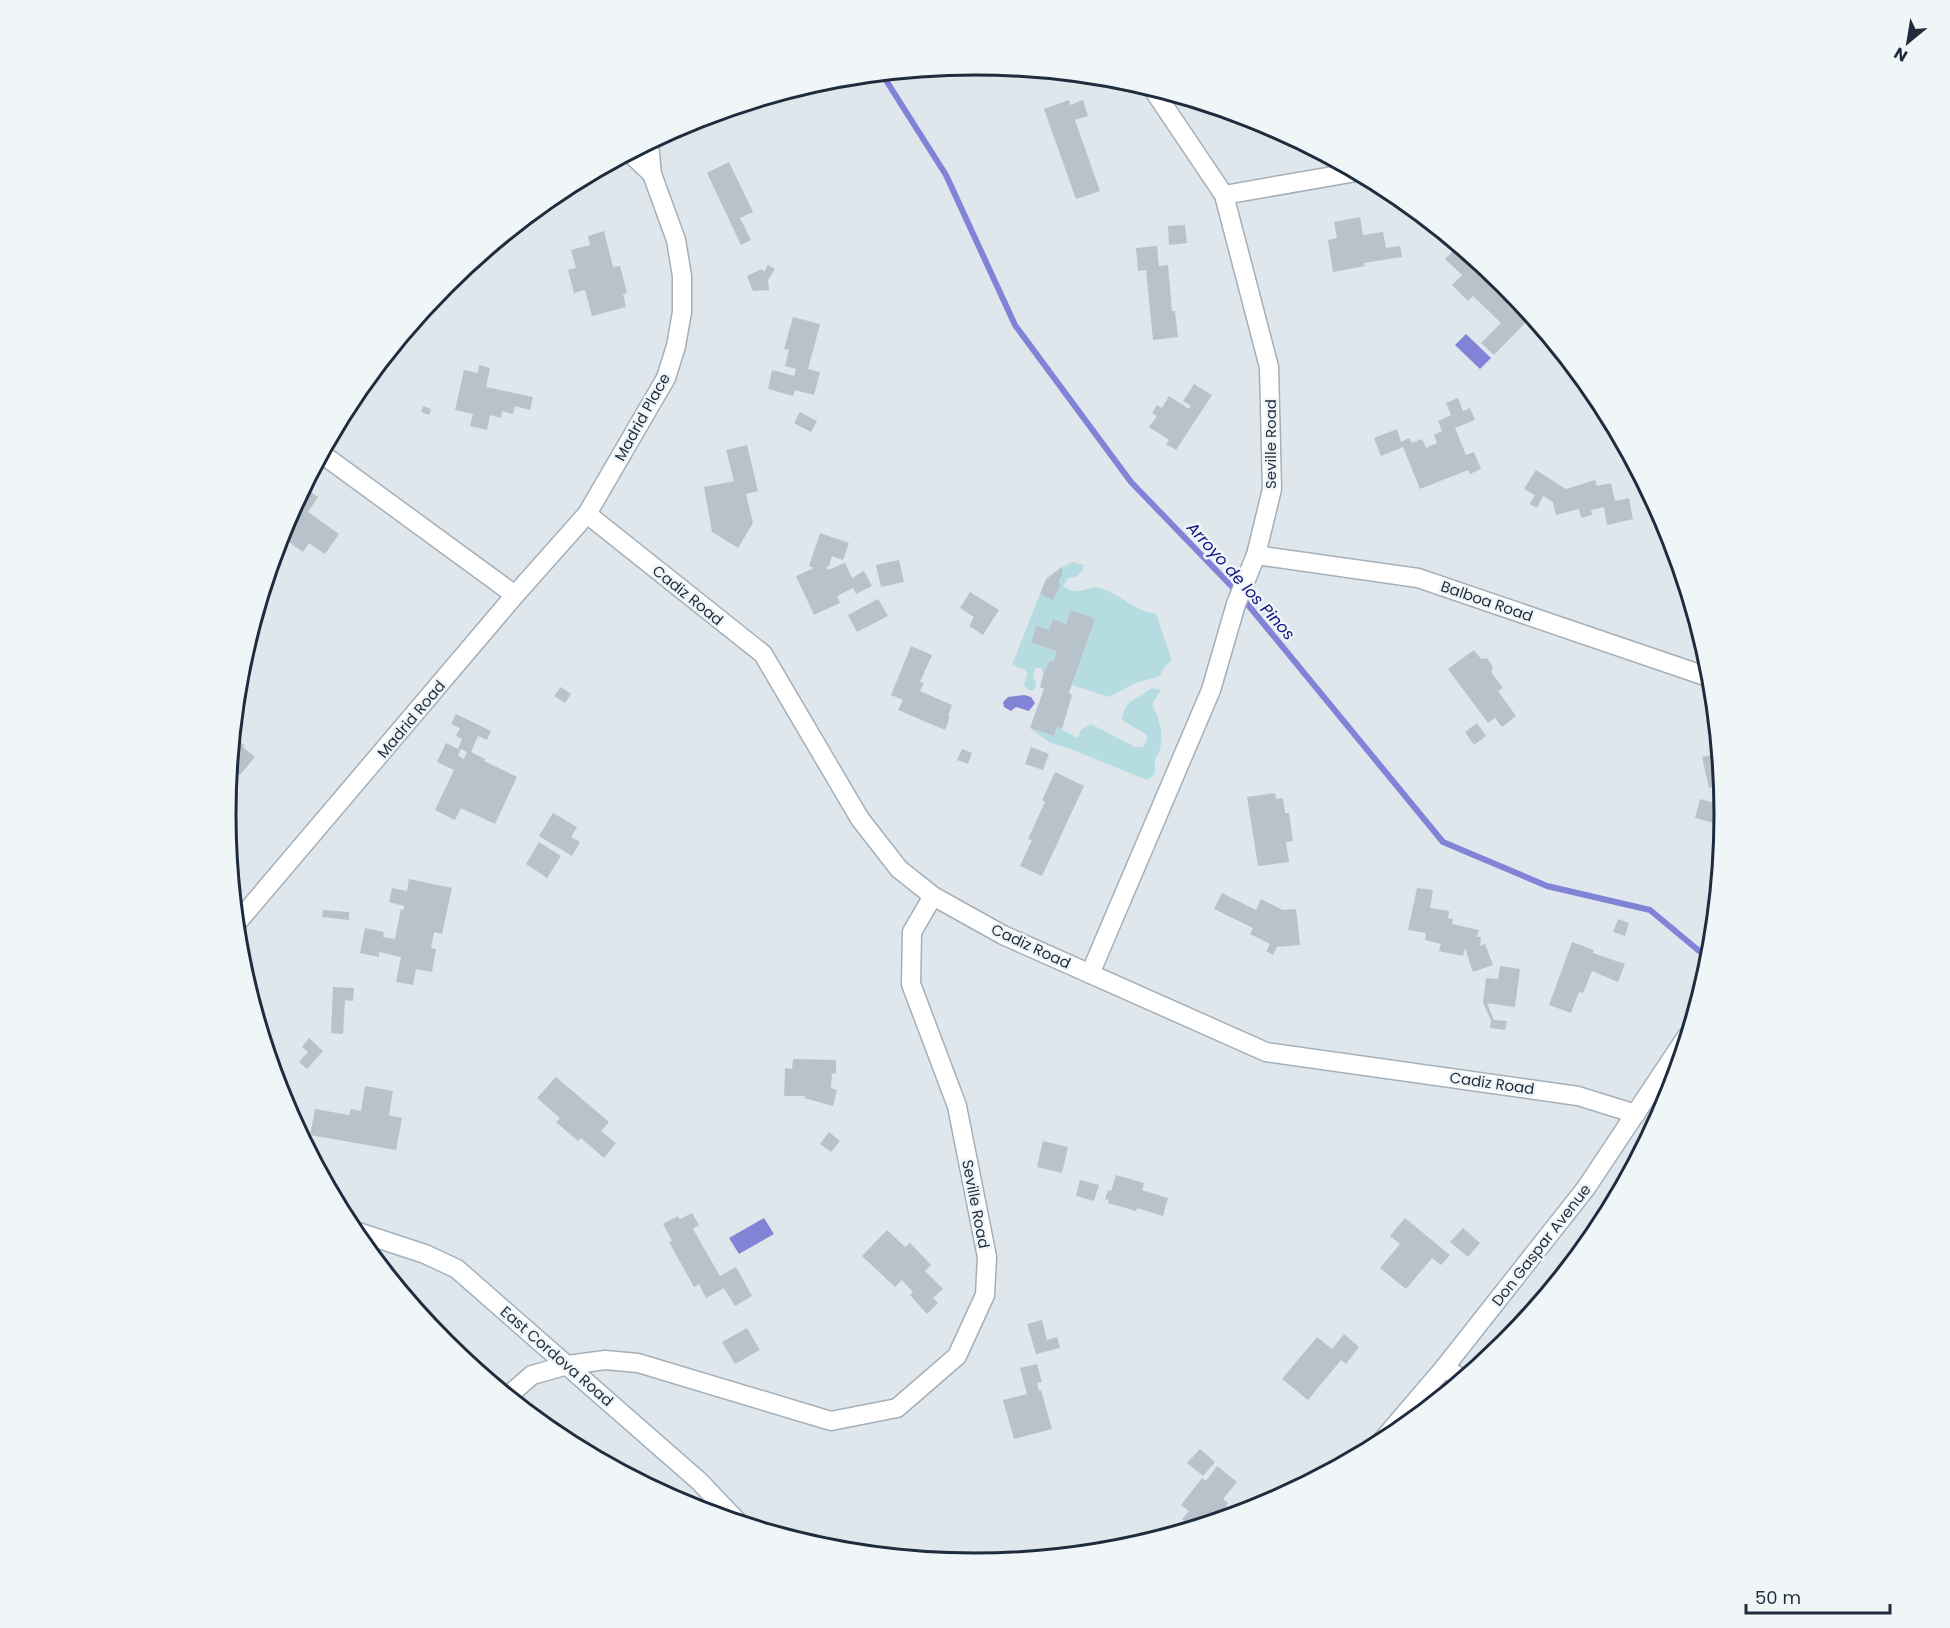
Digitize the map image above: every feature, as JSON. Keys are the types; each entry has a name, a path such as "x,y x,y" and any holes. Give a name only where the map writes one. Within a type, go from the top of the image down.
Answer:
{"street":[{"name":"Seville Road","path":"1090,974 1211,690 1236,604 1256,555 1272,489 1269,367 1224,195 1159,98"},
{"name":"Madrid Place","path":"587,514 666,378 676,346 682,312 682,276 676,240 652,174 650,150"},
{"name":"Madrid Place","path":"635,158 652,174"},
{"path":"1224,195 1345,174"},
{"path":"328,458 515,595"},
{"name":"Madrid Road","path":"243,916 515,595 587,514"},
{"name":"Cadiz Road","path":"587,514 763,654 860,819 899,869 933,896 1003,935 1266,1052 1578,1096 1636,1114"},
{"name":"Balboa Road","path":"1256,555 1418,578 1701,675"},
{"name":"Seville Road","path":"514,1391 532,1375 568,1365 605,1360 638,1363 831,1421 897,1408 957,1356 985,1295 987,1257 957,1106 911,984 912,932 933,896"},
{"name":"Don Gaspar Avenue","path":"1403,1416 1444,1368 1586,1188 1673,1058"},
{"name":"East Cordova Road","path":"368,1235 425,1254 457,1269 699,1481 727,1510"},
{"path":"1444,1368 1456,1375"}],"shaded area":[{"path":"1073,562 1084,565 1083,569 1078,576 1068,578 1063,586 1073,591 1100,588 1141,610 1156,614 1172,661 1164,667 1160,676 1133,684 1109,697 1072,685 1095,619 1071,611 1066,624 1053,619 1049,630 1036,627 1031,643 1057,651 1053,662 1049,661 1043,676 1042,668 1035,668 1034,690 1028,690 1024,685 1027,673 1012,665 1040,594 1053,599 1060,586 1062,567"},
{"path":"1152,688 1161,690 1152,704 1159,721 1161,746 1155,758 1155,774 1147,780 1049,742 1030,728 1054,736 1057,727 1078,738 1081,730 1091,724 1135,747 1143,747 1147,735 1122,720 1129,703"}],"water":[{"path":"1466,334 1491,358 1480,369 1455,345"},
{"path":"1024,695 1031,697 1035,703 1029,711 1016,707 1011,711 1004,707 1003,702 1008,697"},
{"path":"764,1218 774,1234 739,1254 729,1238"}],"building":[{"path":"1069,100 1070,105 1083,100 1088,116 1075,120 1100,191 1076,199 1044,109"},
{"path":"729,162 753,212 740,218 751,240 741,245 707,173"},
{"path":"1360,217 1363,235 1383,232 1386,248 1400,246 1402,257 1364,263 1365,266 1333,272 1328,240 1337,238 1334,222"},
{"path":"1185,225 1187,243 1169,245 1168,226"},
{"path":"604,231 613,267 620,266 627,293 623,294 626,307 592,316 585,290 574,293 568,270 576,268 571,250 590,245 588,236"},
{"path":"1157,246 1159,266 1168,265 1172,311 1175,311 1178,337 1153,340 1146,270 1138,271 1136,248"},
{"path":"1453,251 1498,291 1526,322 1494,355 1481,343 1501,323 1473,296 1468,301 1452,285 1462,275 1445,259"},
{"path":"768,265 775,269 768,280 769,290 753,291 747,276 762,269 764,272"},
{"path":"793,317 820,324 808,369 820,372 814,395 795,390 793,396 768,389 772,370 794,376 796,369 785,366 789,350 784,349"},
{"path":"479,365 490,368 486,387 533,397 530,410 515,406 513,414 502,411 501,418 490,415 487,430 470,426 473,414 455,410 464,370 478,373"},
{"path":"1194,384 1212,395 1176,450 1166,444 1169,440 1149,427 1157,416 1152,413 1157,405 1162,408 1169,396 1189,409 1191,406 1183,401"},
{"path":"1458,398 1463,411 1470,408 1475,420 1455,428 1466,455 1474,452 1481,469 1470,474 1468,470 1420,489 1403,447 1381,456 1374,438 1397,429 1401,442 1409,438 1412,443 1422,439 1426,448 1437,443 1434,435 1442,431 1438,421 1451,415 1446,403"},
{"path":"423,406 431,409 429,415 421,412"},
{"path":"800,412 817,421 811,432 794,423"},
{"path":"747,445 758,491 746,494 753,523 738,548 712,532 704,487 734,481 726,450"},
{"path":"1536,470 1566,489 1595,480 1597,486 1611,483 1615,501 1629,498 1633,519 1607,525 1604,507 1591,510 1592,515 1581,518 1579,509 1556,515 1553,502 1543,496 1537,508 1530,504 1535,495 1524,489"},
{"path":"310,491 318,497 308,512 339,534 325,554 309,543 303,552 288,541"},
{"path":"820,533 849,543 843,560 832,556 829,566 826,567 828,570 845,563 852,578 864,571 872,586 856,594 853,588 837,596 840,603 814,615 796,576 814,568 809,566"},
{"path":"899,560 904,582 881,587 876,565"},
{"path":"1062,567 1060,586 1053,600 1040,594 1046,579"},
{"path":"970,592 999,610 983,635 969,626 974,617 960,608"},
{"path":"878,599 888,616 857,632 848,615"},
{"path":"1071,610 1095,619 1069,693 1072,695 1062,729 1057,727 1054,736 1030,728 1044,689 1040,687 1043,676 1049,661 1053,662 1057,651 1031,643 1036,626 1049,630 1053,619 1066,624"},
{"path":"911,646 932,655 920,682 924,683 920,691 952,705 945,730 898,710 903,700 891,695"},
{"path":"1474,650 1481,659 1487,658 1493,667 1491,672 1503,688 1498,691 1516,716 1502,727 1495,718 1488,723 1448,669"},
{"path":"561,687 571,694 565,703 554,696"},
{"path":"456,714 491,731 487,740 478,736 471,752 517,777 495,824 461,808 455,820 435,810 454,770 437,762 446,743 458,749 462,739 456,736 460,728 451,724","holes":["461,749 467,752 464,759 458,756"]},
{"path":"1477,723 1486,736 1474,745 1465,732"},
{"path":"240,742 255,757 240,775 238,773"},
{"path":"1031,747 1049,754 1043,770 1025,764"},
{"path":"962,749 972,753 968,764 957,760"},
{"path":"1711,755 1713,788 1709,788 1702,757"},
{"path":"1055,772 1084,786 1042,876 1020,866 1032,840 1028,839 1045,802 1042,800"},
{"path":"1275,793 1276,799 1283,798 1285,813 1289,813 1293,841 1286,842 1289,862 1258,866 1247,797"},
{"path":"1700,799 1714,803 1714,823 1695,818"},
{"path":"553,813 577,827 571,837 580,842 572,856 539,836"},
{"path":"539,842 561,856 547,878 526,864"},
{"path":"409,879 452,888 442,934 434,932 431,948 436,949 432,972 416,969 413,985 396,982 401,957 379,952 379,957 360,953 365,928 384,932 383,937 395,939 401,909 404,910 404,906 389,902 392,888 407,891"},
{"path":"1417,888 1433,890 1430,908 1449,911 1448,918 1453,919 1452,924 1479,930 1477,937 1481,937 1480,946 1485,944 1493,965 1473,972 1465,948 1463,956 1439,951 1441,944 1425,940 1426,933 1408,930"},
{"path":"1222,893 1256,910 1261,899 1283,910 1296,909 1300,945 1277,947 1273,955 1266,951 1270,944 1250,934 1253,928 1214,909"},
{"path":"323,910 349,912 349,920 322,917"},
{"path":"1618,919 1629,923 1625,936 1613,932"},
{"path":"1572,942 1594,950 1593,953 1625,964 1618,982 1592,971 1583,993 1579,992 1571,1013 1549,1005"},
{"path":"1500,966 1520,969 1515,1007 1487,1003 1494,1020 1507,1021 1505,1030 1490,1028 1491,1020 1483,1003 1486,978 1498,979"},
{"path":"333,987 354,988 353,1001 345,1000 343,1034 331,1033"},
{"path":"309,1038 323,1051 307,1069 299,1062 308,1052 302,1047"},
{"path":"793,1059 836,1060 836,1073 832,1074 831,1088 837,1090 833,1106 804,1098 805,1096 784,1096 785,1068 792,1069"},
{"path":"556,1077 609,1122 601,1131 616,1143 604,1158 581,1138 578,1141 556,1122 560,1118 537,1098"},
{"path":"365,1086 393,1091 389,1115 402,1118 396,1150 310,1135 315,1109 349,1115 351,1109 361,1111"},
{"path":"829,1132 840,1141 831,1152 820,1144"},
{"path":"1043,1141 1068,1147 1062,1173 1037,1167"},
{"path":"1116,1175 1144,1183 1142,1190 1168,1198 1163,1216 1137,1208 1136,1211 1108,1203 1109,1200 1105,1199 1108,1190 1111,1191"},
{"path":"1080,1180 1099,1185 1094,1201 1076,1196"},
{"path":"692,1213 699,1225 693,1229 720,1276 736,1267 752,1296 735,1306 724,1288 706,1298 699,1284 694,1287 669,1242 672,1241 663,1224 678,1216 680,1219"},
{"path":"1405,1218 1450,1255 1441,1265 1432,1258 1406,1289 1380,1268 1400,1244 1390,1236"},
{"path":"1463,1228 1480,1243 1468,1257 1450,1242"},
{"path":"887,1230 905,1247 910,1243 931,1265 925,1271 943,1289 933,1298 938,1303 927,1314 910,1295 913,1292 902,1280 895,1287 862,1256"},
{"path":"1042,1320 1047,1340 1057,1337 1060,1348 1036,1354 1027,1324"},
{"path":"747,1328 760,1350 735,1364 722,1342"},
{"path":"1344,1334 1359,1347 1346,1364 1341,1360 1308,1400 1282,1379 1317,1337 1332,1349"},
{"path":"1037,1364 1042,1382 1037,1383 1052,1429 1014,1439 1003,1400 1027,1394 1020,1368"},
{"path":"1200,1449 1215,1462 1203,1476 1187,1463"},
{"path":"1217,1466 1237,1482 1223,1499 1228,1503 1226,1506 1229,1508 1186,1522 1182,1519 1189,1511 1181,1505 1202,1478 1206,1481"}],"waterway":[{"name":"Arroyo de los Pinos","path":"886,80 946,175 1015,325 1131,482 1240,595 1443,842 1547,886 1650,910 1701,952"}]}
